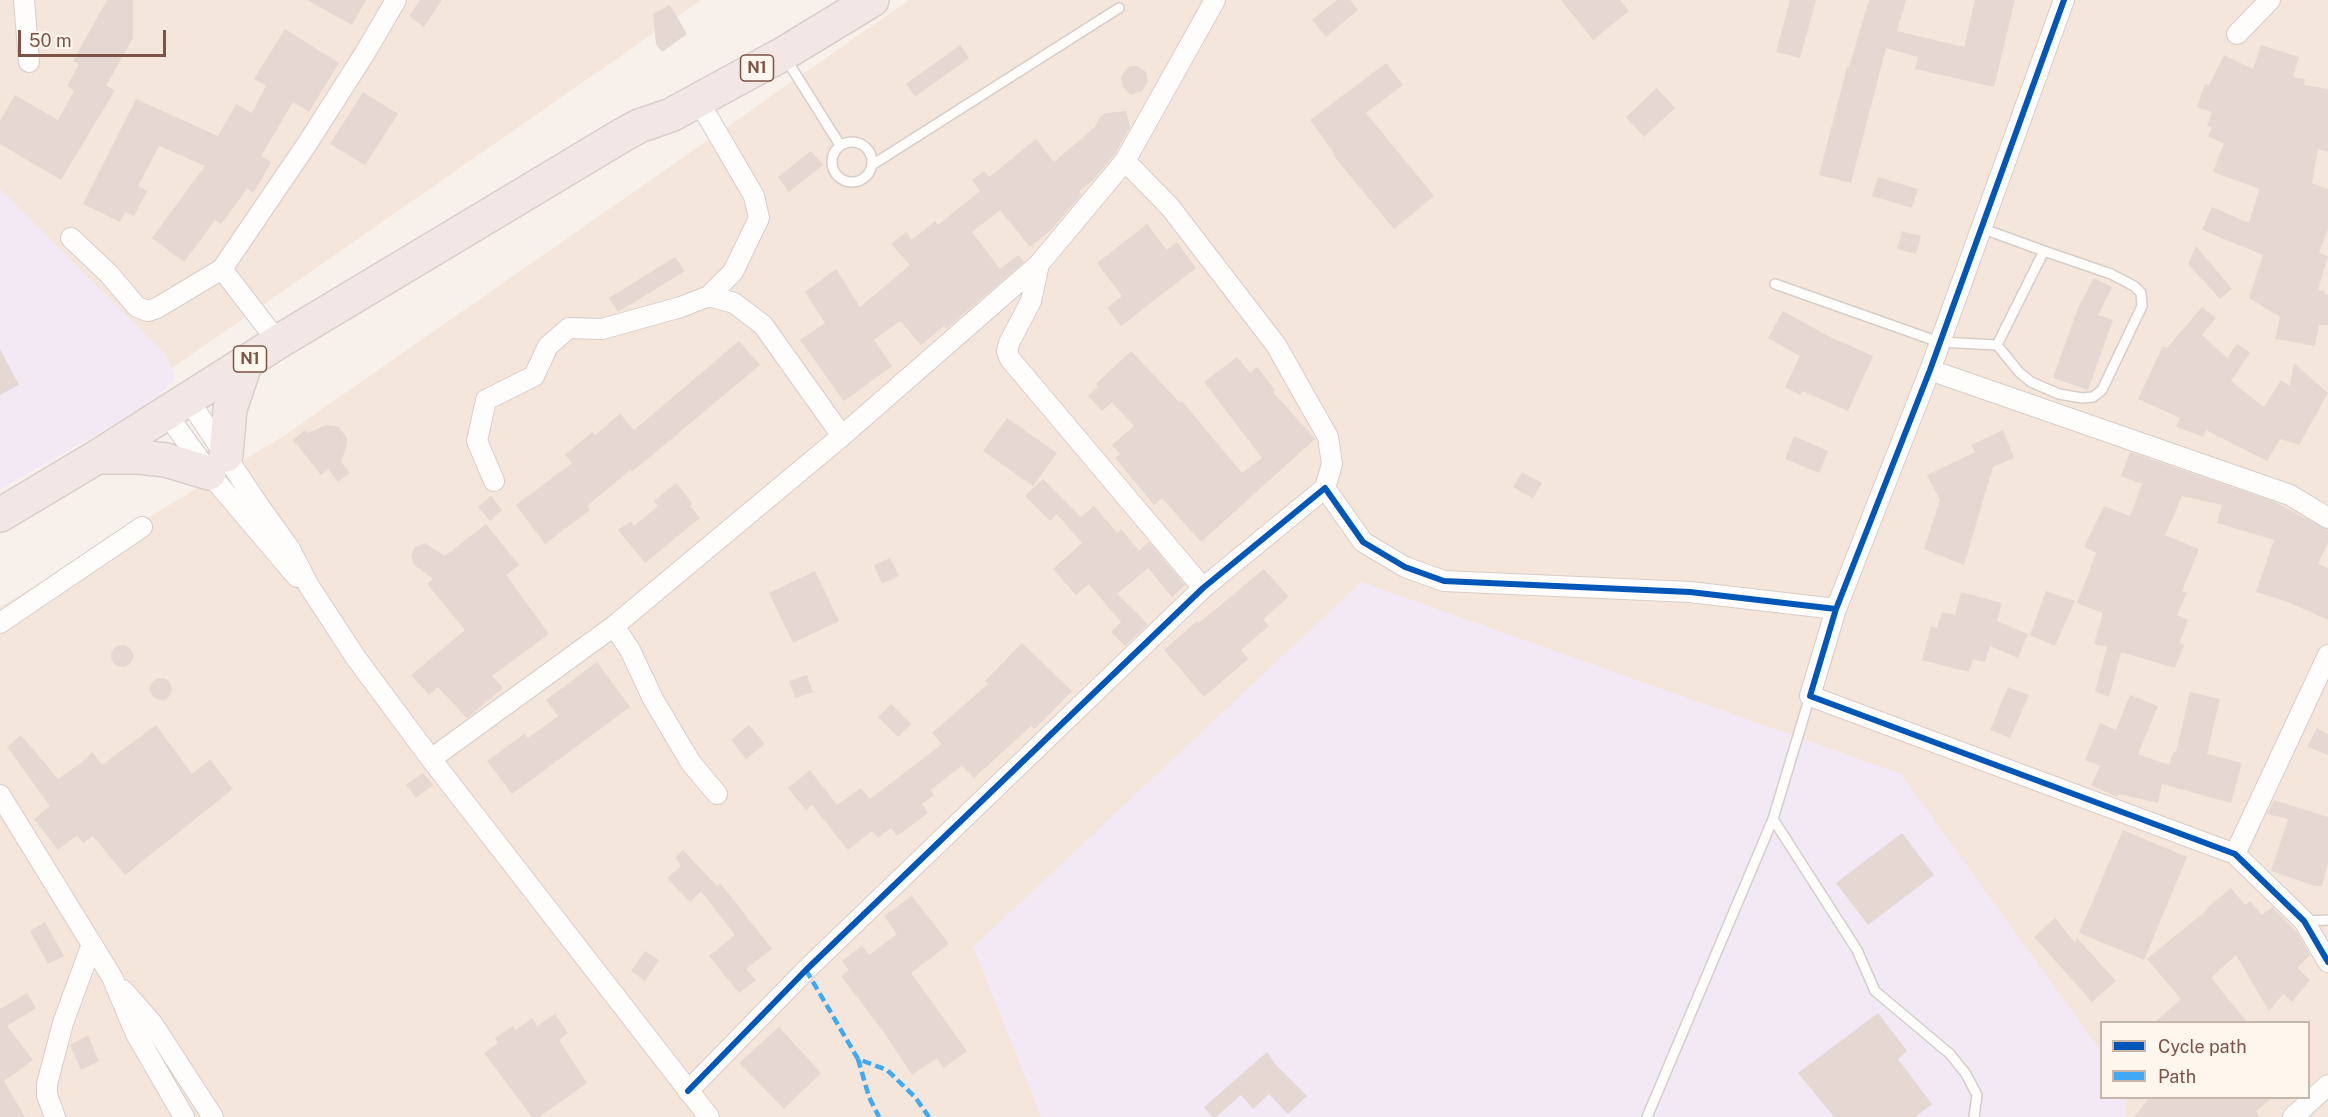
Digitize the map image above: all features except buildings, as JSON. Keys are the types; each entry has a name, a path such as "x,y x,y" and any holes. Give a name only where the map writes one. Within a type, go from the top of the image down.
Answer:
{"highway":[{"name":"N1","path":"639,126 663,101 830,0"},
{"name":"N1","path":"0,515 97,457 278,342 639,126 671,115 783,54 872,0"},
{"path":"97,457 140,457 217,464 230,409 246,362"}],"street":[{"path":"24,0 29,62"},
{"path":"71,238 109,274 137,307 148,310 157,308 222,269 307,144 396,0"},
{"path":"431,759 614,626 842,436 1039,264 1125,161 1215,0"},
{"path":"2064,0 1930,370 1836,609 1810,696 2235,854 2304,921 2328,962"},
{"path":"2237,34 2270,0"},
{"path":"494,482 477,441 486,400 534,376 548,346 569,328 602,329 681,307 709,297 733,272 759,218 754,196 698,100"},
{"path":"688,1091 823,954 1203,588 1325,488 1332,464 1328,437 1276,345 1170,207 1125,161"},
{"path":"1039,264 1030,301 1009,343 1007,351 1010,359 1203,588"},
{"path":"222,269 278,342"},
{"path":"709,297 734,303 764,325 842,436"},
{"path":"1930,370 2289,495 2328,518"},
{"path":"177,406 217,464"},
{"path":"177,406 286,566 309,586 356,658 431,759 709,1117"},
{"path":"1325,488 1363,542 1405,567 1444,581 1690,592 1836,609"},
{"path":"0,623 142,527"},
{"path":"614,626 630,650 653,699 691,764 717,794"},
{"path":"2235,854 2328,655"},
{"path":"0,795 112,977 136,1034 184,1117"},
{"path":"55,1117 47,1095 47,1084 63,1023 92,944"},
{"path":"112,977 152,1023 212,1117"},
{"path":"2294,1117 2328,1085"}],"lane":[{"path":"872,165 1119,8"},
{"path":"783,54 840,145"},
{"path":"856,142 869,150 872,165 870,173 857,182 842,179 836,174 832,167 832,159 840,145 856,142"},
{"path":"1774,284 1939,342 1997,345 2019,372 2031,382 2059,394 2093,397 2102,390 2142,306 2141,293 2134,286 2111,274 1981,228"},
{"path":"1997,345 2044,251"},
{"path":"1647,1117 1773,819 1810,696"},
{"path":"1773,819 1857,950 1875,991 1950,1054 1966,1074 1977,1095 1974,1117"},
{"path":"2304,921 2328,920"}],"shaded area":[{"path":"0,0 701,0 0,488"},
{"path":"909,0 2328,0 2328,1117 0,1117 0,607 282,437"},
{"path":"0,189 167,356 175,378 153,403 0,489"},
{"path":"1361,582 1901,774 2100,1050 2100,1099 2126,1099 2126,1117 1041,1117 973,947"}],"marked path":[{"path":"806,970 858,1059 887,1070 915,1097 929,1117"},
{"path":"858,1059 869,1097 879,1117"}],"cycle path":[{"path":"2064,0 1930,370 1836,609 1810,696 2235,854 2304,921 2328,962"},
{"path":"688,1091 806,970 1203,588 1325,488 1363,542 1405,567 1444,581 1690,592 1836,609"}]}
